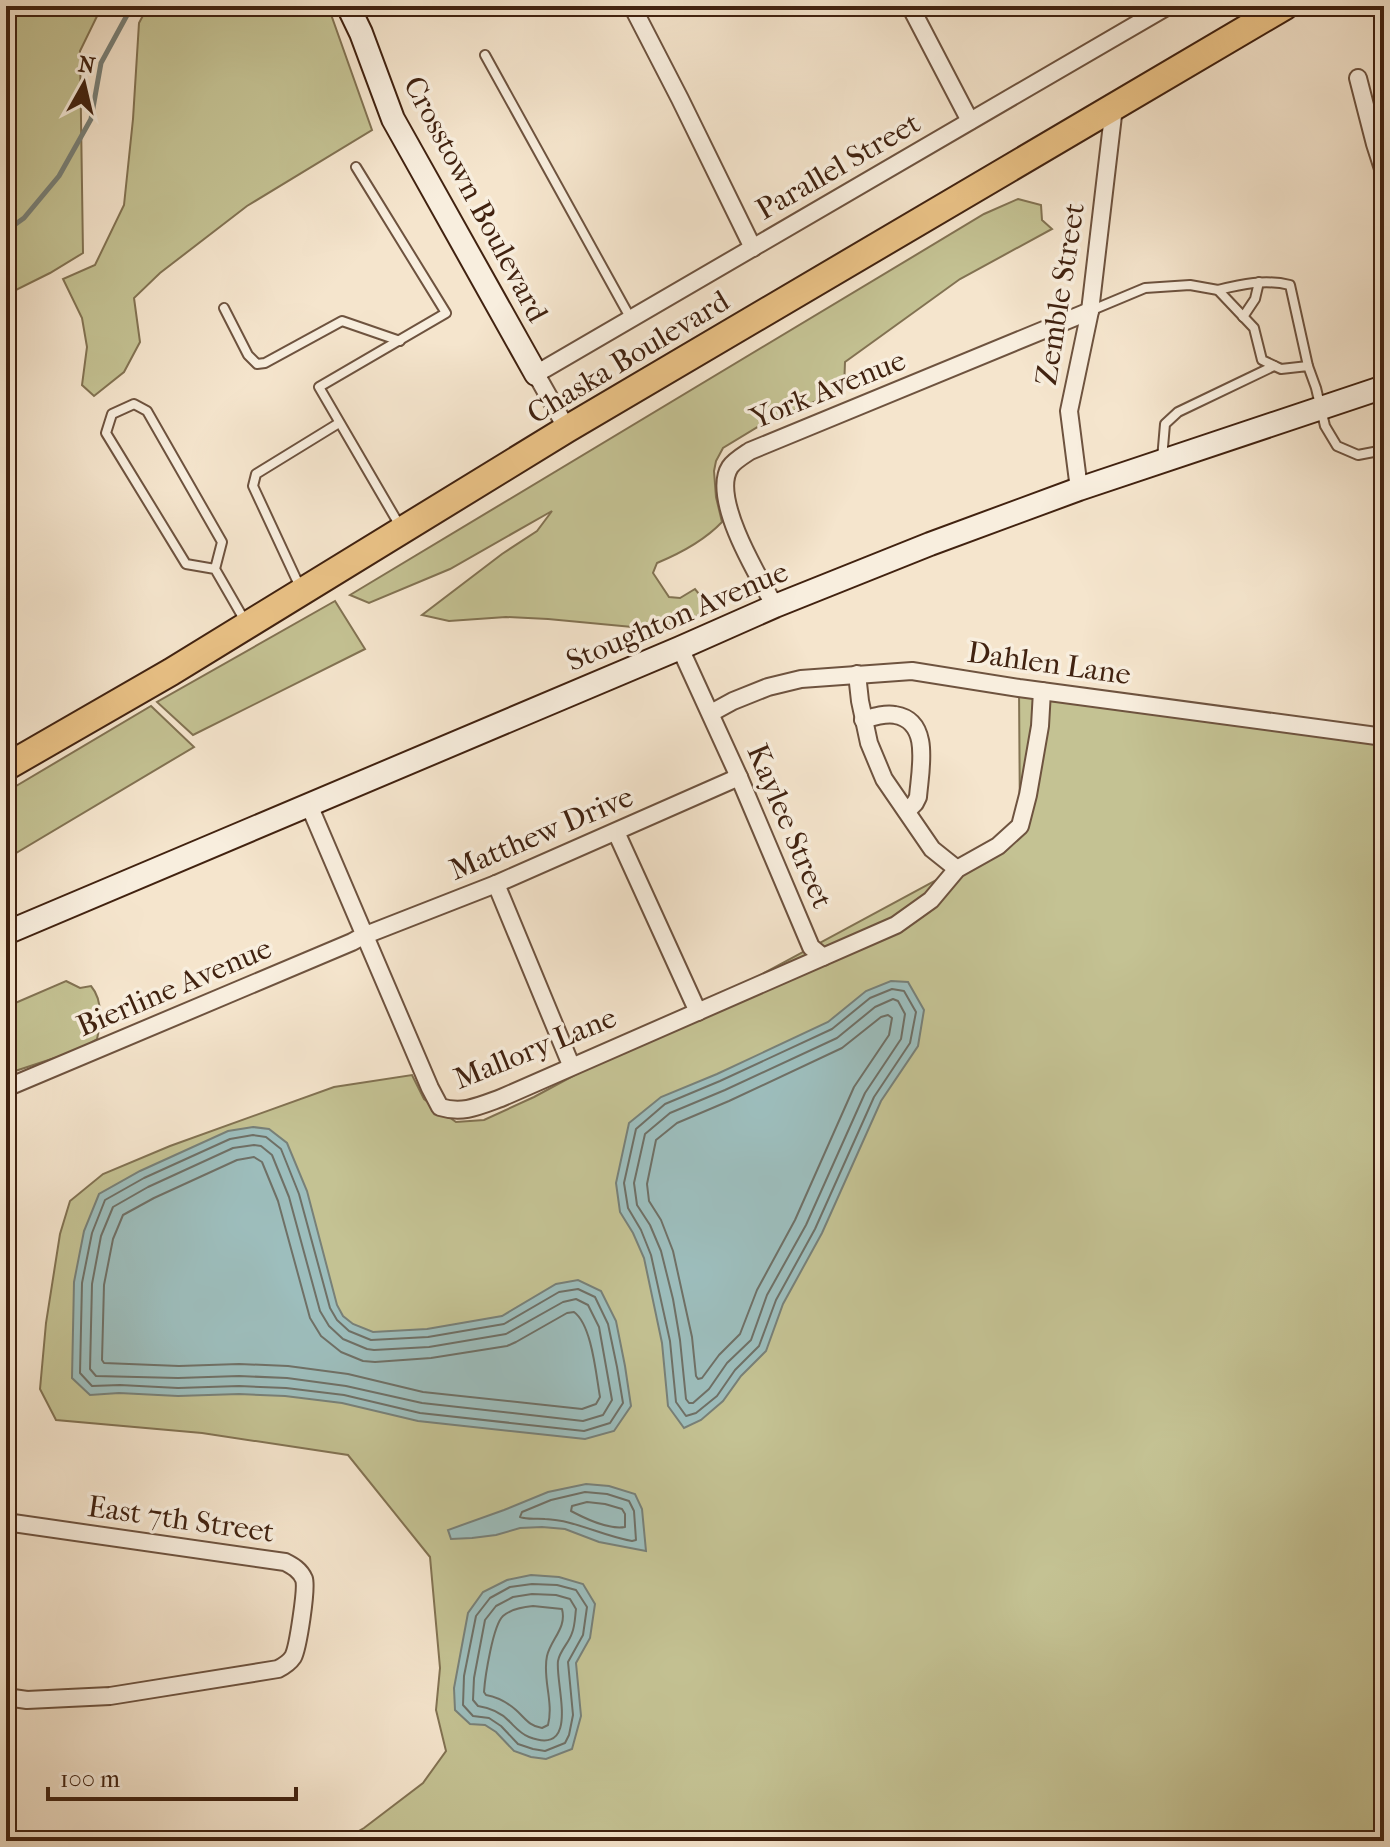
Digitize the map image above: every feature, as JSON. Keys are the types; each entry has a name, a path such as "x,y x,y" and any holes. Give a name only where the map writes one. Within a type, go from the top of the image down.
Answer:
{"main road":[{"name":"Chaska Boulevard","path":"7,763 171,672 567,429 1285,6"}],"street":[{"name":"Crosstown Boulevard","path":"348,6 393,119 536,374"},
{"path":"632,6 753,248"},
{"path":"910,6 970,121"},
{"name":"Parallel Street","path":"536,374 1168,6"},
{"path":"1358,78 1384,172"},
{"name":"Zemble Street","path":"1079,489 1069,411 1090,311 1114,107"},
{"name":"York Avenue","path":"775,606 737,534 725,484 731,466 750,451 1090,311"},
{"path":"536,374 567,429"},
{"name":"Stoughton Avenue","path":"6,933 775,606 930,544 1079,489 1384,387"},
{"name":"Kaylee Street","path":"680,648 811,947 823,957"},
{"name":"Dahlen Lane","path":"711,713 768,687 801,679 912,671 1384,737"},
{"path":"857,674 863,720 884,779 932,849 957,869 998,846 1020,826 1040,726 1042,691"},
{"path":"863,720 896,715 912,722 919,731 918,797 907,811"},
{"name":"Matthew Drive","path":"363,936 496,884 739,777"},
{"path":"309,805 363,936"},
{"path":"616,832 698,1012"},
{"name":"Mallory Lane","path":"363,936 430,1088 440,1107 453,1111 501,1098 896,925 931,900 957,869"},
{"path":"496,884 571,1065"},
{"name":"Bierline Avenue","path":"6,1088 363,936"},
{"name":"East 7th Street","path":"6,1522 285,1562 303,1576 305,1589 296,1649 287,1664 278,1669 110,1696 27,1700 6,1697"}],"lane":[{"path":"485,55 631,319"},
{"path":"356,167 446,313 319,387 403,530"},
{"path":"1090,311 1145,288 1190,285 1218,290 1274,281 1290,285 1325,426 1337,446 1358,455 1384,450"},
{"path":"1243,317 1255,299 1259,282"},
{"path":"1218,290 1254,328 1262,360 1281,369 1308,366"},
{"path":"224,308 248,355 257,364 265,363 342,321 400,341"},
{"path":"1162,461 1165,424 1178,412 1274,366"},
{"path":"215,569 186,564 106,433 112,414 134,404 147,411 222,542 215,569 247,626"},
{"path":"302,592 253,486 256,474 339,423"}],"shaded area":[{"path":"6,6 102,6 80,51 83,253 6,295"},
{"path":"148,6 328,6 372,130 247,206 160,273 134,298 140,342 124,372 94,396 82,385 87,347 82,318 63,279 95,265 124,205 139,23"},
{"path":"1018,199 1041,205 1042,220 1052,229 960,279 845,362 844,389 761,425 723,448 714,471 722,522 692,546 657,563 653,573 669,597 680,598 695,589 708,605 697,616 677,623 643,628 506,617 449,621 422,615 537,531 552,511 450,569 369,603 350,595 984,214"},
{"path":"335,601 365,649 193,735 157,702"},
{"path":"1019,688 1384,744 1384,1841 341,1841 364,1828 423,1783 446,1751 436,1710 440,1668 430,1557 348,1455 202,1433 56,1420 40,1389 46,1323 60,1234 70,1201 103,1174 170,1146 334,1087 412,1075 424,1099 456,1122 484,1120 534,1097 957,869 1020,826"},
{"path":"151,706 194,747 6,859 6,792"},
{"path":"66,981 80,988 91,986 95,992 100,1011 97,1039 79,1050 6,1074 6,1007"}],"water":[{"path":"891,981 908,982 924,1010 918,1046 881,1101 822,1233 783,1304 766,1351 741,1376 723,1401 701,1420 684,1428 668,1406 662,1343 644,1258 620,1212 616,1183 629,1123 661,1097 828,1022 866,991"},
{"path":"253,1127 269,1129 287,1143 307,1191 337,1305 343,1316 353,1324 373,1332 427,1329 502,1316 556,1284 578,1280 601,1291 616,1321 631,1406 614,1431 585,1439 418,1421 342,1403 285,1396 90,1395 72,1378 74,1282 84,1231 99,1194 140,1171 228,1131"},
{"path":"586,1484 609,1486 635,1494 642,1509 646,1551 599,1542 565,1529 542,1527 451,1539 448,1530 548,1492"},
{"path":"531,1575 559,1577 583,1584 595,1604 590,1638 576,1663 581,1716 572,1749 546,1759 514,1751 496,1732 485,1725 470,1724 455,1710 454,1688 468,1613 483,1592 507,1580"}],"waterway":[{"path":"6,231 24,218 59,176 91,119 101,63 132,6"}]}
